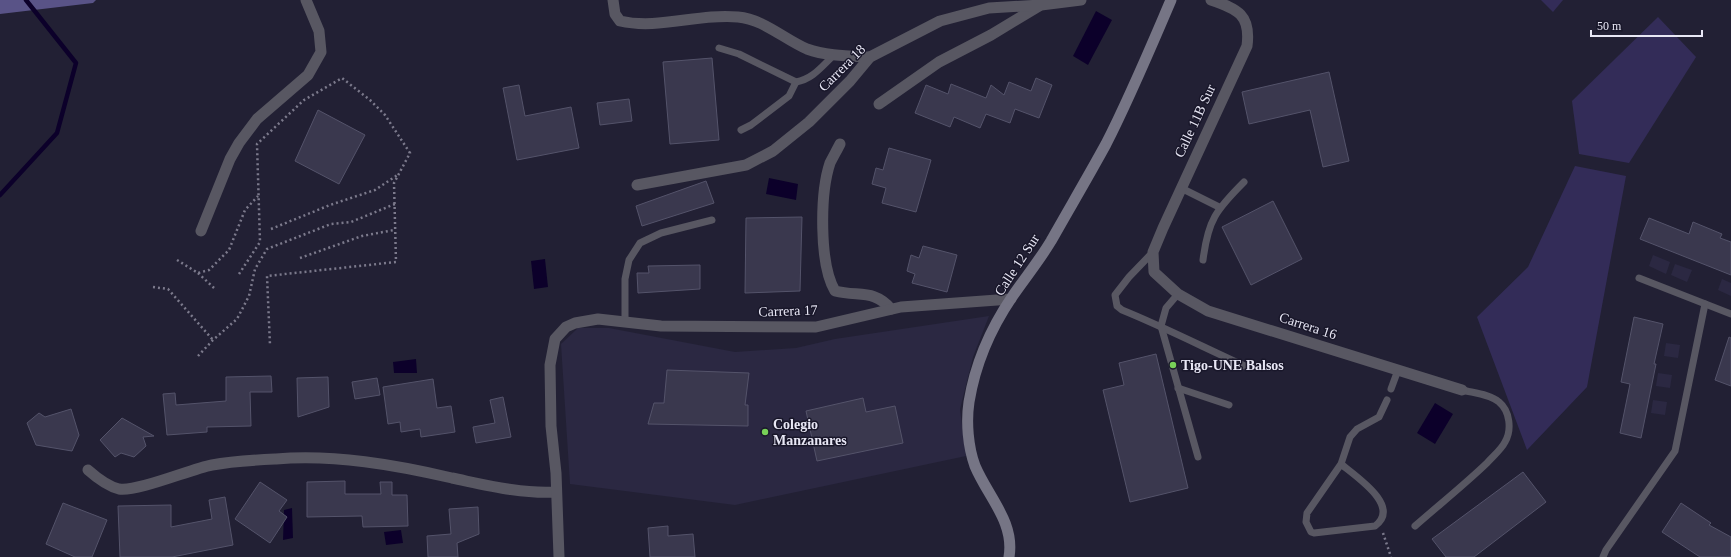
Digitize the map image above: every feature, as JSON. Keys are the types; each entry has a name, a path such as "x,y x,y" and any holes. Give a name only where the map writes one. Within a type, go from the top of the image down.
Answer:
{"main road":[{"name":"Calle 12 Sur","path":"1009,557 1010,550 1007,525 975,465 967,426 972,384 986,344 1011,298 1040,259 1106,143 1141,71 1170,0"}],"street":[{"path":"201,231 230,159 239,142 257,119 308,75 321,52 318,31 306,0"},
{"path":"613,0 615,14 620,21 631,24 654,24 692,19 739,17 760,23 807,49 834,55 870,57"},
{"name":"Carrera 18","path":"637,185 746,165 773,151 810,122 850,81 870,57 940,21 989,8 1041,5 1081,0"},
{"name":"Calle 11B Sur","path":"1154,272 1153,252 1247,46 1249,32 1245,18 1231,7 1212,0"},
{"path":"878,104 939,62 991,35 1041,5"},
{"path":"840,144 830,164 824,204 823,245 830,283 835,291 851,295 871,295 883,300 891,309"},
{"name":"Carrera 16","path":"1154,272 1178,294 1208,311 1462,390"},
{"name":"Carrera 17","path":"556,492 556,473 551,426 550,365 555,339 566,327 575,323 598,319 661,326 816,327 891,309 1011,298"},
{"path":"88,470 103,482 120,489 139,486 212,465 280,458 322,459 407,469 483,485 543,493 556,492 559,557"}],"lane":[{"path":"719,48 739,54 796,82 806,80 814,75 834,55"},
{"path":"741,130 751,125 789,96 796,82"},
{"path":"1203,260 1205,240 1219,207 1244,182"},
{"path":"1181,188 1219,207"},
{"path":"625,322 625,279 629,260 640,243 661,233 712,220"},
{"path":"1153,252 1129,277 1115,295 1117,306 1122,310 1161,326 1187,340 1247,367"},
{"path":"1639,278 1731,314"},
{"path":"1178,294 1166,308 1161,326 1198,457"},
{"path":"1603,557 1606,550 1675,451 1704,304"},
{"path":"1391,389 1398,370"},
{"path":"1178,388 1230,405"},
{"path":"1415,526 1468,481 1495,454 1505,443 1509,432 1507,413 1500,402 1488,396 1462,390"},
{"path":"1341,464 1380,499 1383,511 1380,522 1375,526 1314,533 1308,530 1306,522 1307,513 1341,464 1350,437 1357,429 1379,417 1387,400"}],"path":[{"path":"239,274 260,242 257,144 304,100 342,78 370,100 385,115 410,153 394,183 396,262 267,276 270,345"},
{"path":"271,229 330,205 375,190 399,173"},
{"path":"198,273 209,270 230,250 245,210 259,196"},
{"path":"198,356 213,340 237,319 249,296 255,269 266,249 331,224 351,222 395,204"},
{"path":"300,258 362,236 394,230"},
{"path":"177,260 198,273 214,288"},
{"path":"153,287 168,289 213,340"},
{"path":"1380,522 1391,557"}],"shaded area":[{"path":"0,0 96,0 93,3 0,14"},
{"path":"1541,0 1563,0 1553,12"},
{"path":"1096,11 1112,20 1088,65 1073,56"},
{"path":"1658,17 1696,57 1629,163 1579,154 1572,101"},
{"path":"1575,166 1626,176 1587,387 1527,450 1477,317 1528,267"},
{"path":"769,178 798,184 796,200 766,194"},
{"path":"1653,255 1670,262 1666,274 1649,266"},
{"path":"545,259 548,287 534,289 531,261"},
{"path":"1675,264 1692,270 1687,282 1671,275"},
{"path":"1722,279 1731,283 1731,296 1718,290"},
{"name":"Colegio Manzanares","path":"989,316 973,357 960,409 966,456 735,505 570,484 561,344 578,328 609,328 735,352 796,348 835,339"},
{"path":"1666,343 1680,345 1678,358 1664,356"},
{"path":"416,359 417,373 394,373 393,362"},
{"path":"1658,373 1672,375 1670,388 1656,386"},
{"path":"1653,400 1667,402 1665,415 1651,413"},
{"path":"1435,403 1453,414 1435,444 1417,433"},
{"path":"292,508 293,538 283,540 284,510"},
{"path":"401,530 403,543 386,545 384,532"}],"building":[{"path":"712,58 719,140 670,144 663,62"},
{"path":"1329,72 1349,161 1323,167 1310,110 1249,124 1242,92"},
{"path":"1036,78 1052,85 1039,118 1015,109 1010,123 986,114 980,128 954,117 950,127 915,113 926,85 948,94 951,84 986,98 991,85 1004,95 1009,82 1031,91"},
{"path":"519,85 525,116 571,107 579,148 517,160 503,88"},
{"path":"629,99 632,121 600,125 597,103"},
{"path":"318,110 365,135 339,184 295,161"},
{"path":"889,148 931,160 916,212 882,203 886,188 872,184 876,168 883,170"},
{"path":"706,181 714,203 642,226 636,206"},
{"path":"1273,201 1302,259 1251,285 1222,227"},
{"path":"802,217 800,291 745,293 746,218"},
{"path":"1649,218 1689,234 1693,222 1722,234 1720,238 1731,242 1731,275 1640,239"},
{"path":"923,246 957,255 947,292 912,283 915,274 907,271 911,255 919,258"},
{"path":"700,265 700,289 638,293 637,273 649,273 648,266"},
{"path":"1634,317 1663,324 1654,364 1656,364 1641,438 1620,433 1630,384 1621,382"},
{"path":"1729,337 1731,338 1731,386 1715,380"},
{"path":"1156,354 1188,488 1130,502 1103,390 1124,385 1119,363"},
{"path":"667,370 749,373 745,405 748,405 748,426 648,424 654,403 664,403"},
{"path":"271,376 272,392 250,392 251,426 207,427 207,432 167,435 163,394 175,393 176,405 226,401 226,377"},
{"path":"328,377 329,407 298,417 297,378"},
{"path":"377,378 380,395 355,399 352,382"},
{"path":"433,379 437,408 451,406 455,432 421,437 420,429 401,432 400,422 388,424 383,387"},
{"path":"503,397 511,437 476,443 473,427 495,423 490,400"},
{"path":"863,398 866,412 895,406 903,443 817,461 806,411"},
{"path":"71,409 79,435 72,451 36,445 27,423 39,413 45,417"},
{"path":"122,418 154,436 143,437 146,446 134,457 121,453 115,457 100,440"},
{"path":"1523,472 1546,502 1474,557 1446,557 1432,539"},
{"path":"345,481 345,494 381,494 380,482 392,482 392,495 407,495 408,526 363,527 362,516 307,517 307,482"},
{"path":"260,482 287,500 279,511 287,517 270,543 235,519"},
{"path":"225,497 233,545 172,557 120,557 118,506 171,505 171,527 212,519 209,500"},
{"path":"63,503 107,520 92,557 75,557 46,544"},
{"path":"1681,503 1711,523 1709,525 1731,537 1731,557 1700,557 1662,532"},
{"path":"478,507 479,534 457,543 458,557 428,557 427,536 451,534 449,509"},
{"path":"668,526 668,536 693,534 695,557 650,557 648,528"}],"waterway":[{"path":"0,195 57,133 76,63 26,0"}],"place":[{"name":"Tigo-UNE Balsos","path":"1173,365"},
{"name":"Colegio Manzanares","path":"765,432"}]}
